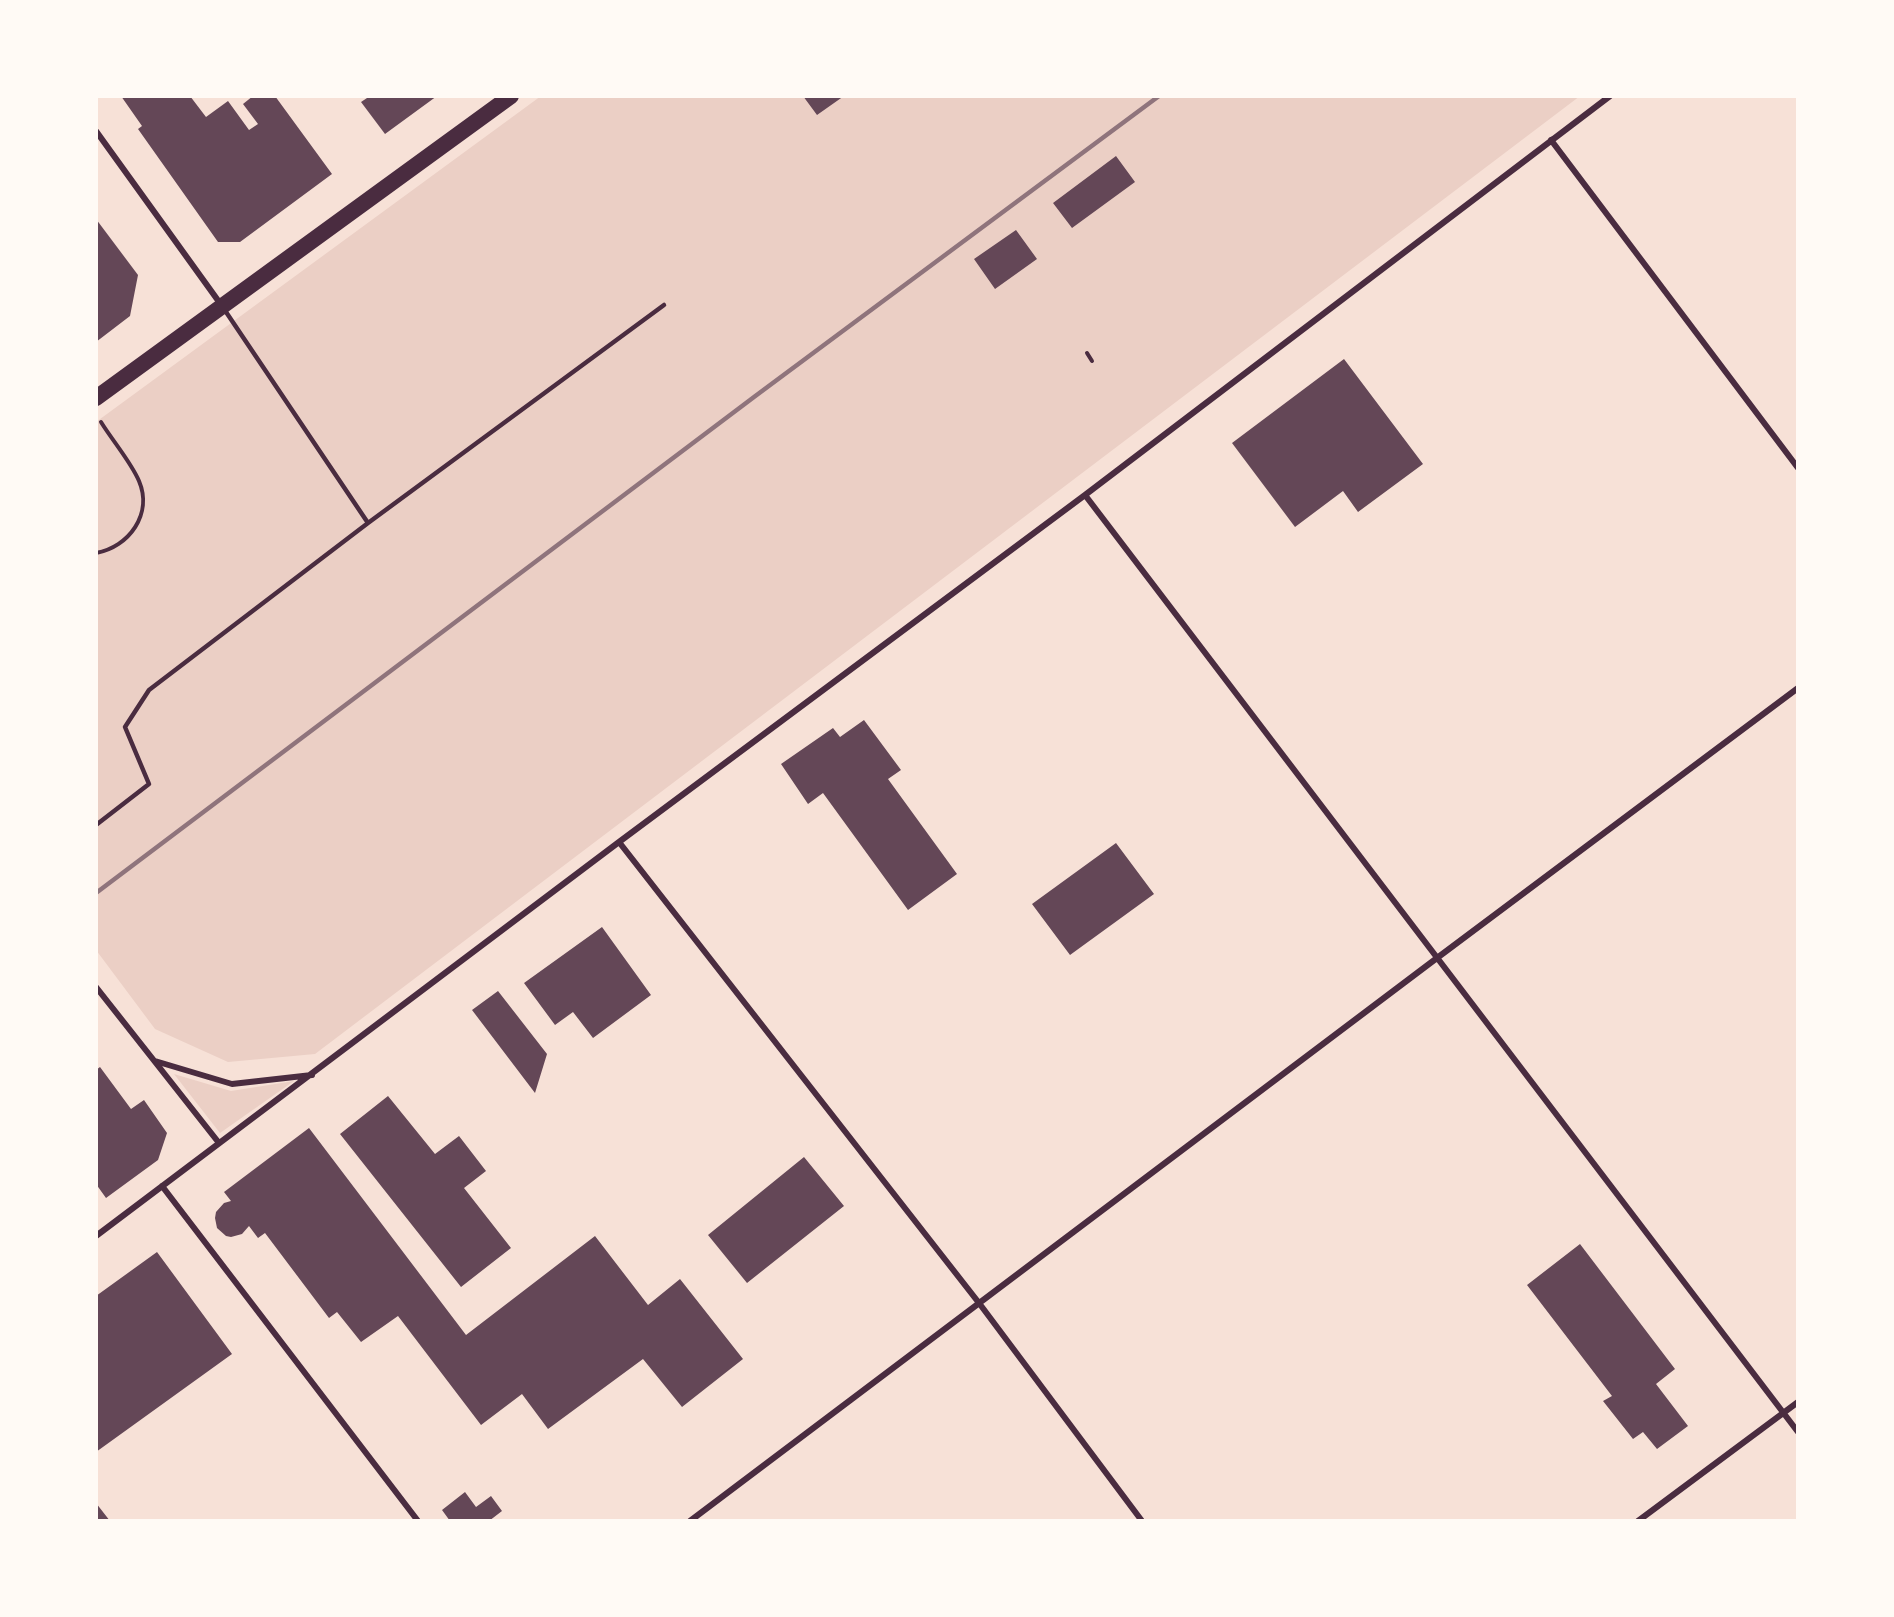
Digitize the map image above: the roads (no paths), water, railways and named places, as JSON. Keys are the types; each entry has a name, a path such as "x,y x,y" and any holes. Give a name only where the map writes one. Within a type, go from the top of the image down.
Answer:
{"highway":[{"path":"96,398 511,96"}],"street":[{"path":"96,1236 1085,495 1610,96"},
{"path":"96,131 222,306"},
{"path":"1551,140 1798,468"},
{"path":"1085,495 1798,1432"},
{"path":"690,1521 1798,688"},
{"path":"619,842 979,1303 1142,1521"},
{"path":"96,987 219,1143"},
{"path":"155,1061 232,1084 312,1075"},
{"path":"162,1186 418,1521"},
{"path":"1638,1521 1798,1402"}],"lane":[{"path":"96,825 149,783 125,726 149,690 368,523 664,305"},
{"path":"222,306 368,523"}],"railway":[{"path":"96,893 754,397 1159,96"}]}
